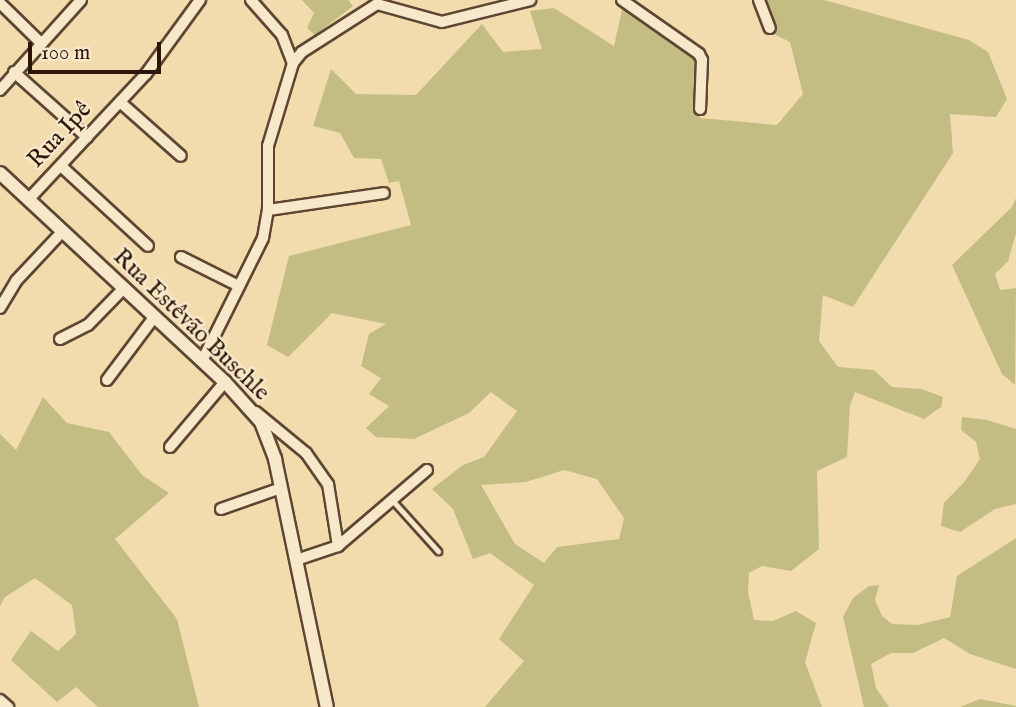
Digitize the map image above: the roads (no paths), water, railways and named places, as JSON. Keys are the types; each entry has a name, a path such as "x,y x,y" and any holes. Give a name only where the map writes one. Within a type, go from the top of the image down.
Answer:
{"street":[{"path":"0,90 81,0"},
{"name":"Rua Ipê","path":"28,200 158,59 200,0"},
{"path":"251,0 282,35 293,63"},
{"path":"202,361 260,246 268,210 267,153 293,63 314,41 377,4 442,22 530,0"},
{"path":"622,0 699,54 702,60 699,110"},
{"path":"760,0 770,28"},
{"path":"0,3 41,43"},
{"path":"14,72 87,138"},
{"path":"120,102 181,156"},
{"path":"61,166 148,246"},
{"name":"Rua Estêvão Buschle","path":"0,173 253,410 268,435 327,707"},
{"path":"268,210 384,192"},
{"path":"0,308 16,281 63,231"},
{"path":"181,257 239,286"},
{"path":"60,339 88,325 124,288"},
{"path":"107,380 155,316"},
{"path":"170,447 225,382"},
{"path":"253,410 297,444 323,474 330,491 338,546"},
{"path":"296,560 338,546 427,470"},
{"path":"221,509 281,488"},
{"path":"0,701 8,707"}],"lane":[{"path":"391,500 438,551"}]}
